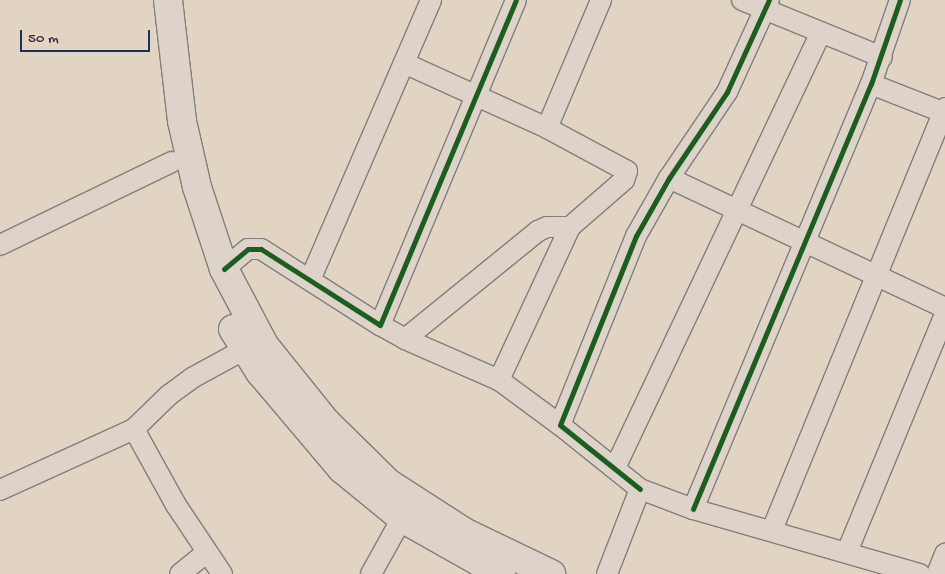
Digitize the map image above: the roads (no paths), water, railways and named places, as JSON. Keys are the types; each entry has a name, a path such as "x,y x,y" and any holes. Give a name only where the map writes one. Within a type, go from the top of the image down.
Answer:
{"main road":[{"path":"149,0 172,162 213,287 245,349 286,406 342,468 402,518 501,574"},
{"path":"168,0 182,121 197,187 224,269 264,345 358,456 423,508 504,554 551,574"}],"street":[{"path":"310,280 431,0"},
{"path":"380,325 516,0"},
{"path":"546,128 601,0"},
{"path":"742,0 767,5 821,32 882,57"},
{"path":"693,509 806,244 882,57 900,0"},
{"path":"560,425 636,236 669,178 727,92 767,5"},
{"path":"615,468 734,211 821,32"},
{"path":"404,63 546,128 627,170 624,180 570,227 499,380"},
{"path":"772,530 878,276 944,111 871,84"},
{"path":"0,245 172,162"},
{"path":"669,178 734,211 945,308"},
{"path":"405,340 538,231 548,227 570,227"},
{"path":"224,269 253,248 268,253 405,340 499,380 560,425 640,489 693,509 772,530 920,574"},
{"path":"847,552 945,314"},
{"path":"0,490 134,429 169,395 192,378 245,349"},
{"path":"134,429 206,553 222,574"},
{"path":"606,574 640,489"},
{"path":"371,574 402,518"},
{"path":"180,574 206,553"},
{"path":"937,574 945,554"}]}
